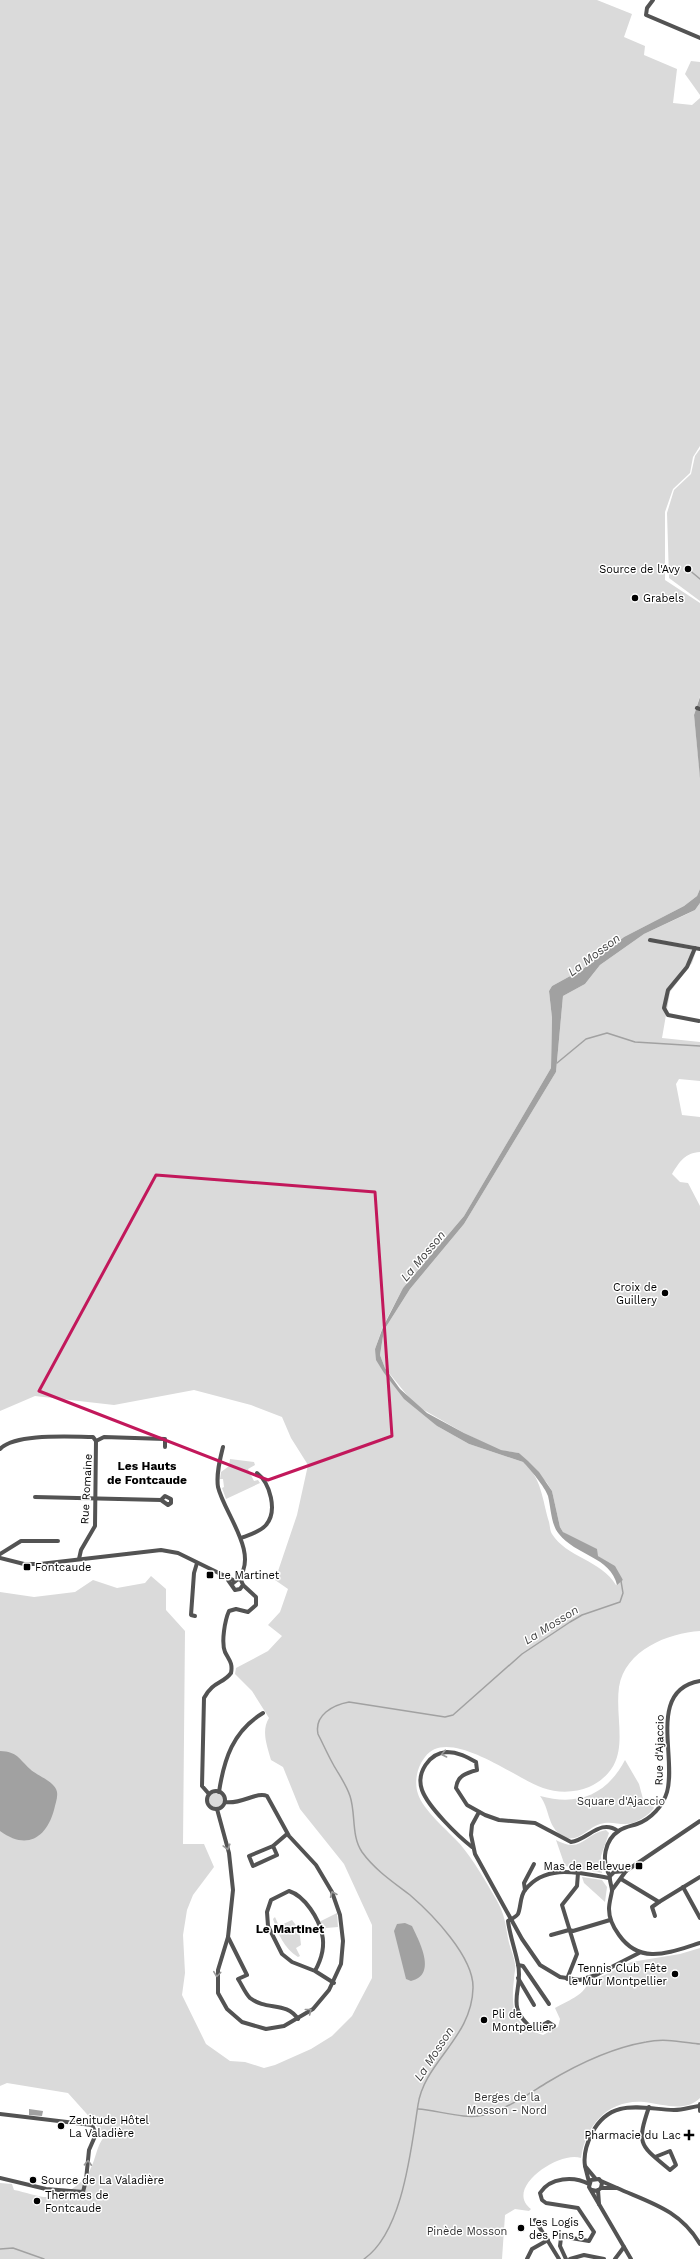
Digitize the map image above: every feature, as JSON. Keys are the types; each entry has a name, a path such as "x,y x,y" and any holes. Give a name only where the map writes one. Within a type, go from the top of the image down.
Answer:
{"street":[{"path":"653,0 647,8 646,15 671,24 700,38"},
{"path":"650,940 700,949"},
{"path":"695,948 687,967 668,990 664,1008 668,1016 699,1020"},
{"path":"0,1449 5,1444 46,1436 93,1437 96,1441 104,1437 165,1439 165,1447"},
{"name":"Rue Romaine","path":"79,1559 81,1550 95,1526 96,1441"},
{"path":"223,1447 218,1485 241,1538 245,1564 236,1581 235,1590 242,1587"},
{"path":"241,1538 262,1529 268,1522 272,1504 271,1496 262,1477 257,1473"},
{"path":"35,1497 161,1500"},
{"path":"0,1554 21,1541 58,1541"},
{"path":"0,1558 24,1564 40,1564 161,1550 178,1553 227,1579 236,1581 256,1597 255,1608 248,1612 231,1609 227,1615 225,1648 232,1662 231,1673 226,1678 211,1687 204,1698 202,1786 209,1794"},
{"path":"195,1616 191,1615 194,1573 197,1563"},
{"name":"Rue d'Ajaccio","path":"618,1831 644,1821 654,1814 663,1802 669,1782 667,1720 671,1702 684,1687 700,1681"},
{"path":"219,1792 223,1767 230,1746 250,1722 263,1713"},
{"path":"639,1953 622,1940 610,1920 609,1910 612,1890 610,1878 605,1866 606,1849 609,1841 618,1831 613,1828 599,1828 577,1841 571,1842 535,1823 498,1820 467,1805 456,1788 456,1782 461,1777 477,1770 478,1766 476,1762 466,1756 446,1752 432,1758 426,1764 420,1778 422,1790 431,1806 472,1848 526,1944 540,1965 551,1973 567,1979 588,1978 639,1953 665,1953 700,1943"},
{"path":"209,1794 219,1792"},
{"path":"209,1794 207,1800 209,1806 217,1809 222,1807 225,1802 223,1795 219,1792"},
{"path":"217,1809 229,1853 233,1879 233,1901 228,1937 216,1979 220,1997 230,2013 249,2026 266,2029 284,2026 313,2009 334,1983 343,1951 342,1928 338,1906 321,1872 287,1834 265,1795 258,1795 238,1803 225,1802"},
{"path":"472,1848 472,1826 479,1812"},
{"path":"612,1890 626,1871 700,1821"},
{"path":"273,1846 277,1855 253,1866 249,1856 273,1846 287,1834"},
{"path":"534,1864 524,1883 525,1890 518,1914 508,1921 510,1937 518,1965 516,1991 518,2010 524,2022 534,2030"},
{"path":"610,1878 616,1872 626,1871"},
{"path":"525,1890 539,1878 550,1872 578,1873 610,1878 617,1883"},
{"path":"616,1872 621,1878 659,1902"},
{"path":"567,1979 577,1954 562,1905 577,1886 578,1873"},
{"path":"655,1916 652,1907 700,1877"},
{"path":"683,1887 700,1918"},
{"path":"315,1970 322,1952 322,1934 306,1902 301,1896 289,1891 271,1900 267,1921 278,1949 292,1962 315,1970 334,1983"},
{"path":"551,1935 569,1930 572,1931 610,1920"},
{"path":"228,1937 247,1975 238,1979 246,1993 262,2004 293,2011 298,2019"},
{"path":"518,1965 523,1966 549,2004"},
{"path":"518,1978 534,2005"},
{"path":"649,2107 640,2136 648,2151 670,2170 676,2165 673,2153 669,2151 655,2156"},
{"path":"631,2259 600,2206 589,2183 584,2154 589,2139 600,2122 607,2116 625,2108 649,2107 682,2110 700,2107"},
{"path":"0,2114 92,2125 95,2128 96,2134 88,2155 87,2178 83,2192 46,2189 0,2178"},
{"path":"585,2166 595,2178 668,2209 688,2227 700,2244"},
{"path":"579,2180 586,2171"},
{"path":"589,2183 595,2178"},
{"path":"566,2259 560,2246 561,2238 565,2236 589,2240 594,2232 578,2208 546,2203 542,2200 540,2195 543,2188 561,2179 579,2180 589,2183"},
{"path":"600,2206 601,2181"},
{"path":"592,2190 617,2188"},
{"path":"535,2220 559,2259"},
{"path":"527,2259 532,2249 548,2240"},
{"path":"615,2259 624,2247"},
{"path":"570,2259 584,2255 604,2259"}],"highlighted area":[{"path":"156,1175 375,1192 392,1436 268,1480 39,1391"}],"green space":[{"path":"0,0 597,0 632,14 624,37 645,46 644,55 677,69 673,103 692,105 700,98 700,446 693,457 690,473 673,489 665,512 665,580 700,603 700,696 694,715 700,776 700,889 697,896 684,906 624,937 583,969 552,986 549,991 552,1018 551,1068 464,1216 403,1288 383,1326 375,1349 384,1373 411,1400 385,1368 380,1355 384,1330 410,1289 464,1224 556,1072 563,996 585,984 600,965 644,934 695,910 700,903 700,947 654,939 650,940 696,951 692,963 670,992 662,1038 700,1042 700,1081 679,1079 676,1084 682,1115 700,1117 700,1152 690,1154 683,1158 672,1174 680,1182 688,1183 700,1206 700,1631 675,1635 662,1640 650,1646 630,1663 623,1674 619,1687 619,1743 617,1756 612,1767 603,1778 589,1787 572,1791 548,1790 531,1783 482,1757 465,1750 449,1747 436,1749 425,1757 418,1770 416,1785 418,1794 425,1807 465,1850 492,1892 502,1911 515,1964 513,1989 514,2007 519,2021 533,2031 543,2035 558,2027 560,2019 555,2008 579,1995 586,1988 588,1983 631,1962 680,1954 700,1948 700,2098 694,2103 681,2106 631,2102 620,2105 601,2116 588,2135 581,2158 572,2157 560,2160 549,2165 538,2173 529,2182 524,2191 524,2200 531,2209 529,2211 515,2209 505,2215 502,2259 0,2259 0,2183 12,2184 14,2190 41,2197 56,2196 67,2192 79,2184 87,2175 92,2166 99,2145 104,2137 94,2122 68,2093 7,2083 0,2086 0,1592 34,1597 75,1592 93,1580 117,1588 145,1583 151,1576 166,1589 166,1610 185,1631 183,1844 204,1844 214,1867 193,1895 187,1910 183,1935 185,1973 182,1995 206,2044 230,2061 245,2062 264,2068 275,2065 311,2049 332,2036 352,2016 372,1978 372,1925 344,1864 300,1809 283,1767 271,1760 266,1744 265,1733 265,1728 269,1718 252,1691 235,1674 236,1668 268,1651 282,1636 268,1625 280,1612 288,1589 275,1580 297,1515 308,1465 291,1438 282,1417 251,1405 194,1390 114,1405 35,1396 0,1411","holes":["417,1406 464,1433 498,1450 519,1453 547,1483 552,1491 560,1527 563,1532 611,1565 623,1580 616,1585 602,1570 574,1554 558,1542 552,1534 538,1482 523,1462 469,1444 437,1426"]},
{"path":"691,61 700,62 700,95 685,74"},
{"path":"700,449 700,601 669,578 667,513 674,490 691,474 695,456"},
{"path":"230,1459 254,1462 255,1465 248,1469 254,1481 258,1480 260,1483 226,1499 222,1488 224,1487 223,1479 220,1479 221,1472 229,1466"},
{"name":"Square d'Ajaccio","path":"625,1760 639,1784 643,1799 650,1800 654,1808 645,1817 633,1823 603,1823 577,1837 567,1838 557,1832 540,1796 566,1800 589,1795 600,1790 609,1782"},
{"path":"216,1793 221,1795 223,1800 221,1805 216,1807 211,1805 209,1800 211,1795"},
{"name":"Square d'Ajaccio","path":"606,1830 609,1833 601,1856 602,1873 565,1866 556,1840 565,1844 577,1844 599,1832"},
{"path":"582,1877 602,1880 607,1887 605,1902 584,1883"},
{"path":"337,1913 338,1927 326,1928 324,1934 319,1922"},
{"path":"275,1917 279,1926 292,1920 298,1929 301,1945 296,1948 300,1956 298,1957 285,1945 273,1919"}],"shaded area":[{"path":"700,697 700,778 694,715"},
{"name":"La Mosson","path":"700,889 700,903 695,910 644,934 600,965 585,984 563,996 556,1072 464,1224 410,1289 384,1330 380,1355 385,1368 400,1389 427,1413 464,1433 501,1450 519,1453 528,1461 539,1472 552,1491 560,1527 563,1532 597,1549 598,1556 615,1566 623,1580 617,1585 608,1568 574,1547 559,1534 554,1526 548,1496 544,1488 523,1462 469,1444 437,1426 404,1399 376,1360 375,1349 383,1327 403,1288 464,1216 551,1068 552,1018 549,991 552,986 583,969 624,937 684,906 697,896"},
{"path":"0,1751 14,1754 33,1772 56,1788 57,1799 50,1820 46,1828 34,1838 18,1840 9,1837 0,1831"},
{"path":"405,1923 412,1926 419,1940 425,1965 424,1972 419,1978 411,1981 406,1979 394,1931 397,1924"},
{"path":"29,2109 43,2111 42,2116 29,2115"}],"waterway":[{"path":"688,569 700,579"},
{"path":"557,1063 586,1039 607,1033 635,1042 700,1046"},
{"name":"La Mosson","path":"364,2259 377,2246 388,2230 403,2188 422,2090 429,2076 457,2036 465,2021 471,2006 473,1988 467,1963 450,1937 419,1903 378,1870 362,1852 356,1839 350,1796 318,1734 319,1721 331,1708 349,1702 445,1717 453,1715 522,1654 582,1615 620,1602 623,1593 621,1581"},
{"path":"418,2109 460,2116 484,2115 509,2105 559,2075 583,2063 620,2048 660,2040 700,2044"},
{"name":"La Mosson","path":"0,2249 13,2248 44,2259"}],"place":[{"name":"Source de l'Avy","path":"688,569"},
{"name":"Grabels","path":"635,598"},
{"name":"Croix de Guillery","path":"665,1293"},
{"name":"Fontcaude","path":"27,1567"},
{"name":"Le Martinet","path":"210,1575"},
{"name":"Mas de Bellevue","path":"639,1866"},
{"name":"Tennis Club Fête le Mur Montpellier","path":"675,1974"},
{"name":"Pli de Montpellier","path":"484,2020"},
{"name":"Zenitude Hôtel La Valadière","path":"61,2126"},
{"name":"Pharmacie du Lac","path":"689,2135"},
{"name":"Source de La Valadière","path":"33,2180"},
{"name":"Thermes de Fontcaude","path":"37,2201"},
{"name":"Les Logis des Pins 5","path":"521,2228"}],"district":[{"name":"Les Hauts de Fontcaude","path":"147,1473"},
{"name":"Le Martinet","path":"290,1929"}],"park label":[{"name":"Berges de la Mosson - Nord","path":"507,2103"},
{"name":"Pinède Mosson","path":"467,2231"}]}
